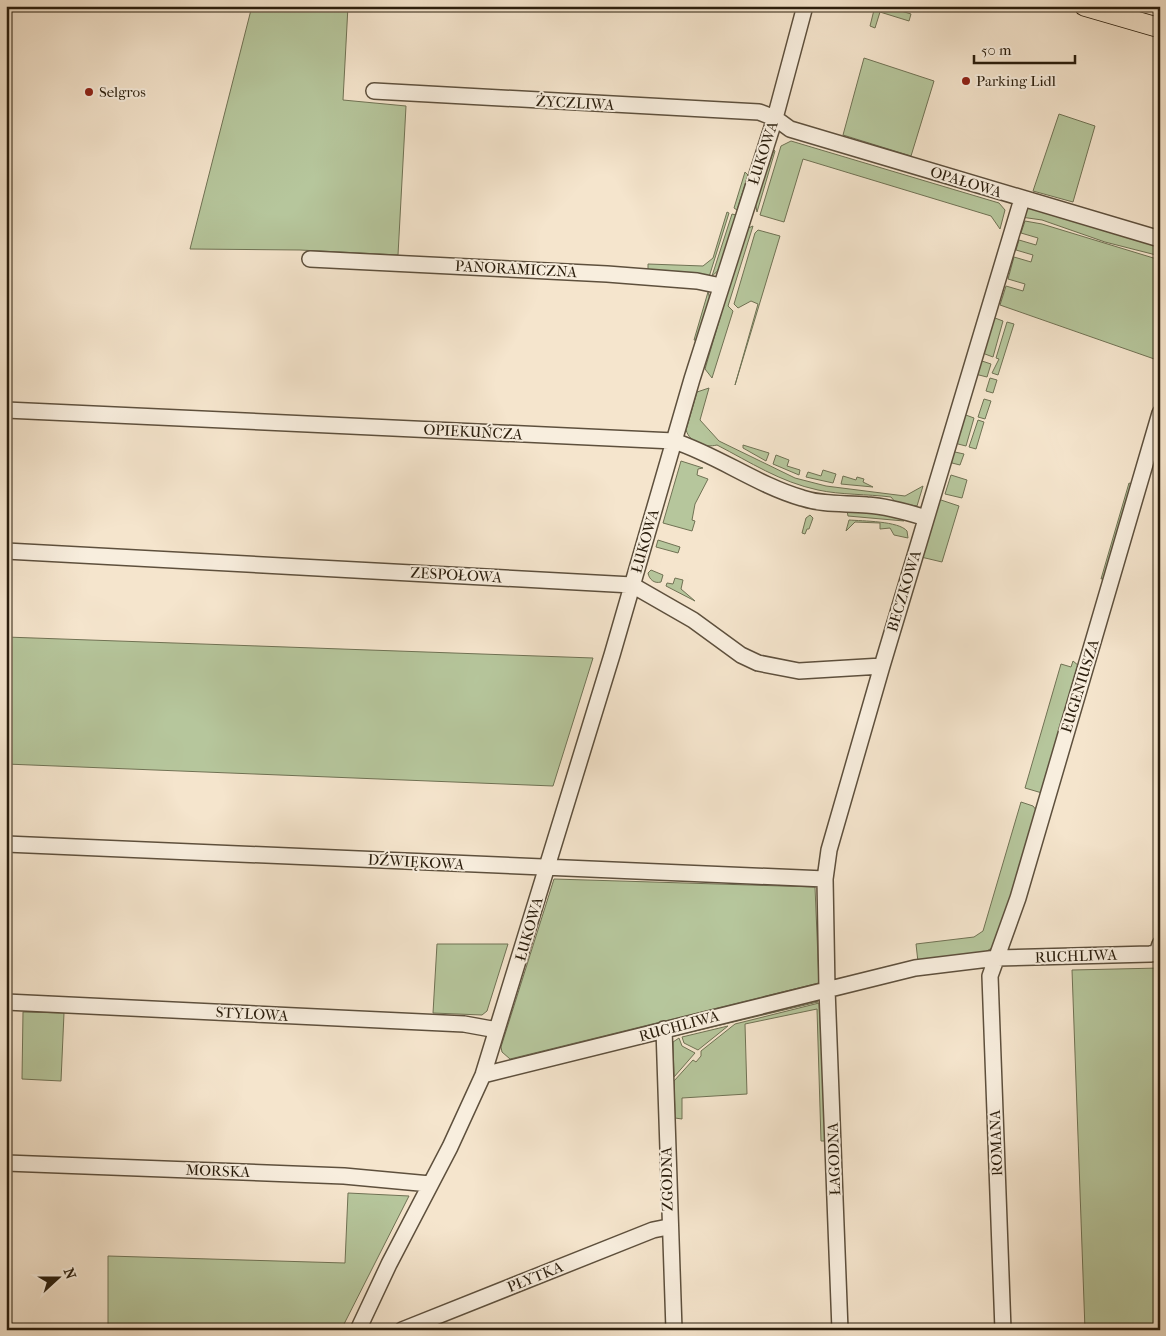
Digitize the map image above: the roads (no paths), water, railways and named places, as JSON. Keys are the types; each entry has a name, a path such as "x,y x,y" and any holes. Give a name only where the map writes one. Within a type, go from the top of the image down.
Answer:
{"main road":[{"path":"1084,6 1160,28"}],"street":[{"name":"ŁUKOWA","path":"483,1075 721,286 775,118 805,6"},
{"name":"ŻYCZLIWA","path":"374,92 759,112 775,118"},
{"name":"OPAŁOWA","path":"775,118 790,129 1160,239"},
{"name":"BECZKOWA","path":"827,989 825,879 833,832 1022,199"},
{"name":"PANORAMICZNA","path":"310,258 607,274 697,281 721,286"},
{"name":"OPIEKUŃCZA","path":"6,410 674,441 702,450 773,488 802,498 822,502 868,505 905,511 926,518"},
{"name":"EUGENIUSZA","path":"997,958 1018,898 1160,413"},
{"name":"ZESPOŁOWA","path":"6,551 632,585 686,616 741,655 758,663 776,668 807,672 882,666"},
{"name":"DŹWIĘKOWA","path":"6,844 825,879"},
{"name":"RUCHLIWA","path":"483,1075 915,968 997,958 1158,948"},
{"name":"ROMANA","path":"997,958 990,976 1003,1330"},
{"name":"ŁAGODNA","path":"827,989 840,1330"},
{"name":"STYLOWA","path":"6,1002 464,1024 497,1030"},
{"name":"ZGODNA","path":"664,1029 668,1227 674,1330"},
{"path":"358,1330 450,1147 483,1075"},
{"name":"MORSKA","path":"6,1163 344,1176 430,1184"},
{"name":"PŁYTKA","path":"402,1330 653,1230 668,1227"}],"place":[{"name":"Parking Lidl","path":"966,81"},
{"name":"Selgros","path":"89,92"}]}
